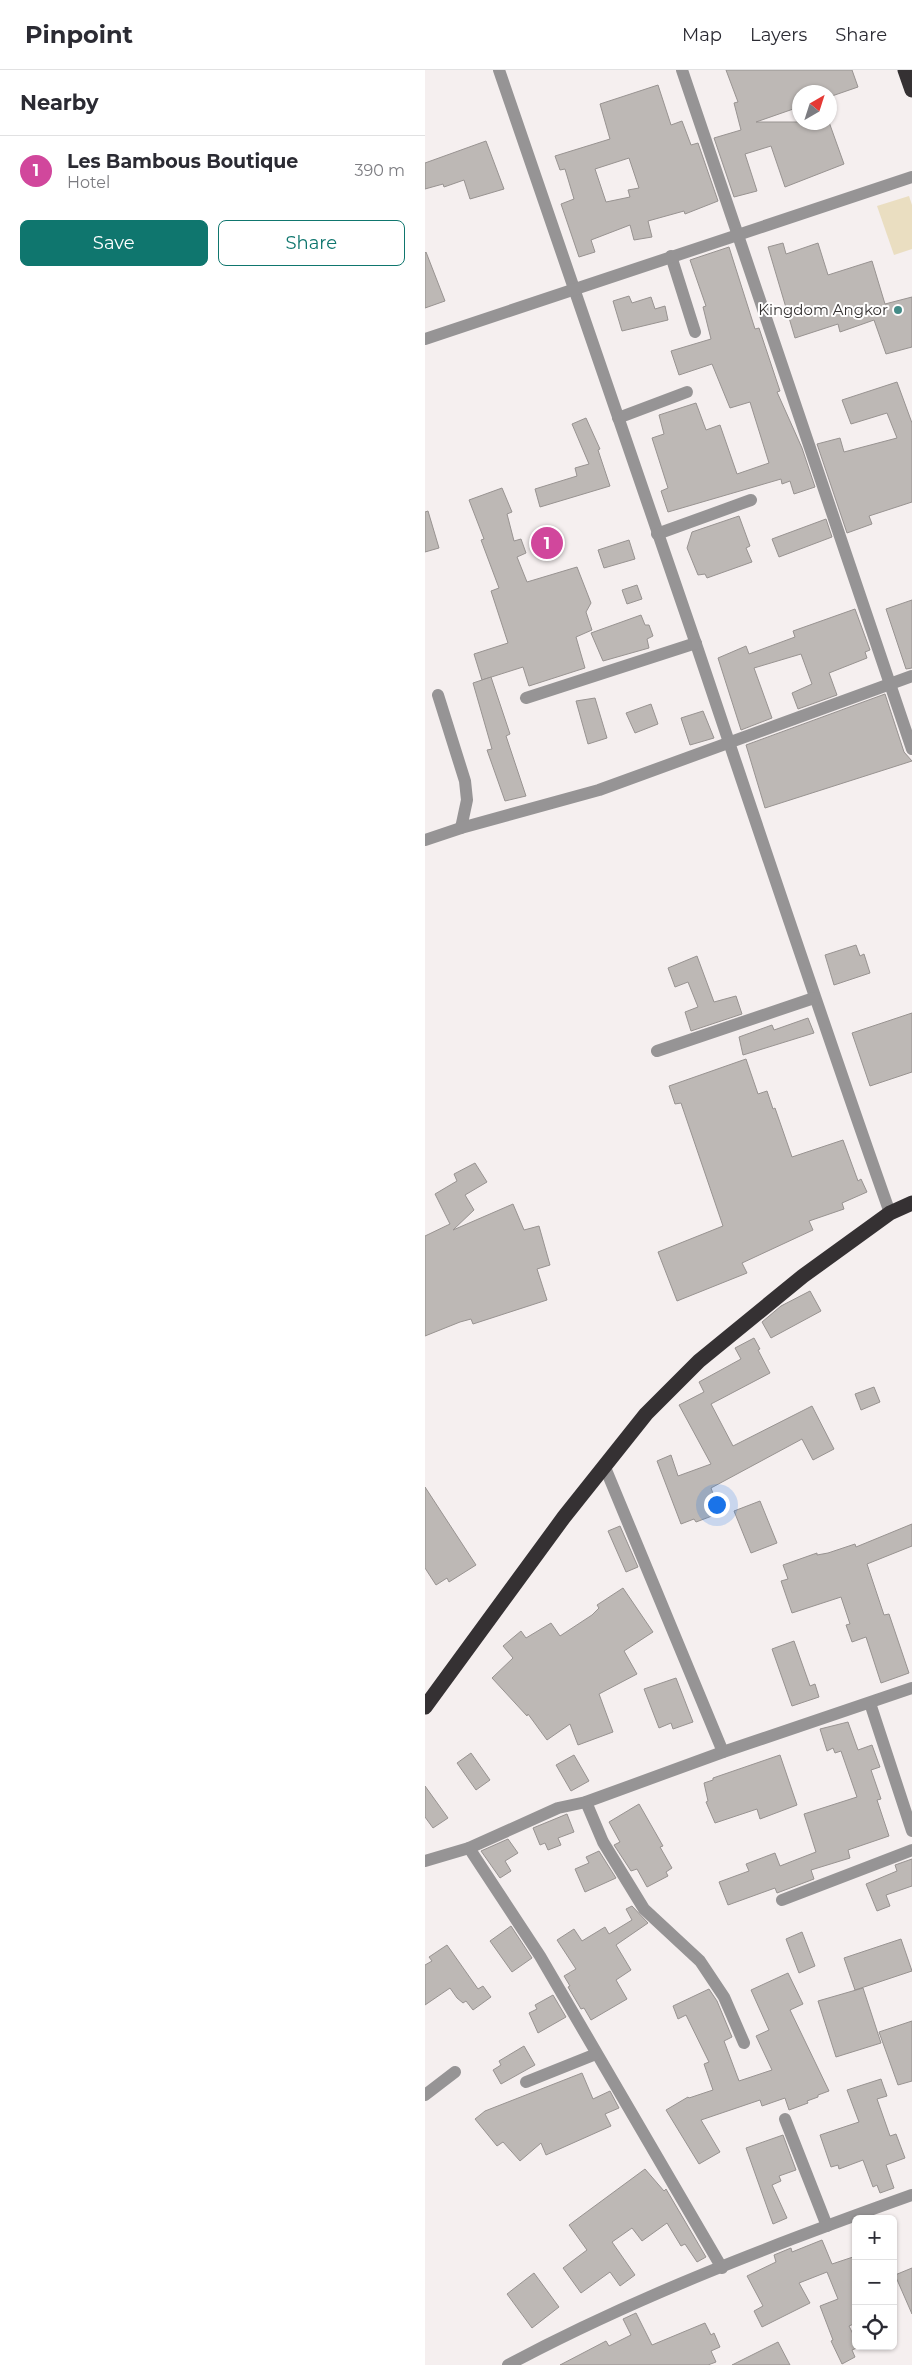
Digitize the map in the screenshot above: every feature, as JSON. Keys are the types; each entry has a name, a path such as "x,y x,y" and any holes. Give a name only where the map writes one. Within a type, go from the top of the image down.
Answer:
{"highway":[{"path":"905,70 912,90"},
{"path":"425,1708 605,1465 646,1414 699,1361 803,1276 890,1213 912,1203"}],"street":[{"path":"499,70 572,289 696,643 814,998 890,1213"},
{"path":"682,70 912,749"},
{"path":"425,339 912,177"},
{"path":"671,256 695,332"},
{"path":"618,418 687,392"},
{"path":"657,534 751,500"},
{"path":"526,698 696,643"},
{"path":"425,840 461,828 599,790 912,676"},
{"path":"438,695 465,781 467,800 461,828"},
{"path":"657,1051 814,998"},
{"path":"605,1465 723,1752"},
{"path":"425,1861 469,1848 558,1808 586,1802 723,1752 912,1688"},
{"path":"870,1703 912,1832"},
{"path":"586,1802 603,1842 644,1909 700,1961 724,1997 744,2043"},
{"path":"469,1848 540,1956 722,2268"},
{"path":"782,1900 912,1850"},
{"path":"526,2082 596,2054"},
{"path":"425,2095 455,2072"},
{"path":"785,2119 827,2226"},
{"path":"508,2365 635,2304 827,2226 912,2195"}],"shaded area":[{"path":"909,196 912,205 912,249 894,255 877,206"}],"building":[{"path":"726,70 852,70 858,87 837,94 837,85 792,85 792,109 756,122 792,122 792,130 832,130 844,164 785,187 771,146 745,154 757,191 734,197 714,138 741,130 734,103 738,102"},
{"path":"658,85 671,125 682,121 691,145 698,143 718,201 685,214 684,211 648,221 652,237 634,240 630,225 591,240 595,252 579,257 561,204 574,199 565,169 560,170 555,156 610,139 600,104","holes":["629,158 639,188 628,190 630,197 606,202 595,169"]},
{"path":"486,141 504,189 470,199 464,180 444,187 443,184 425,189 425,163"},
{"path":"783,243 786,254 818,243 828,275 872,261 885,304 912,297 912,347 886,354 874,320 840,332 838,324 795,338 768,247"},
{"path":"729,247 755,329 759,328 780,391 777,392 802,448 815,487 794,494 790,481 782,484 781,479 668,512 661,491 668,488 652,438 664,434 659,415 696,403 706,430 720,425 737,474 769,463 750,402 730,408 712,364 679,375 671,351 711,339 703,307 706,306 690,260"},
{"path":"425,253 445,301 425,308"},
{"path":"629,296 632,303 651,297 655,309 665,306 668,320 622,331 613,301"},
{"path":"897,382 912,423 912,502 869,516 872,524 847,533 817,444 840,438 844,452 897,438 887,413 851,424 842,400"},
{"path":"586,418 600,449 598,450 610,486 540,507 535,489 577,476 575,468 589,464 572,424"},
{"path":"502,488 512,512 507,514 514,541 521,539 526,553 517,557 527,582 577,567 591,603 586,612 592,630 576,637 585,668 529,686 523,667 482,680 474,654 508,643 491,591 499,588 481,540 484,539 469,500"},
{"path":"428,511 439,548 425,552 425,512"},
{"path":"739,516 750,546 746,548 752,562 707,578 705,574 698,575 687,548 692,532"},
{"path":"826,519 832,537 779,557 772,539"},
{"path":"629,540 635,559 604,568 598,550"},
{"path":"637,585 642,599 627,604 622,590"},
{"path":"912,600 912,668 906,669 886,609"},
{"path":"855,609 870,650 865,652 867,658 829,673 837,695 798,709 792,693 812,684 801,654 754,668 772,718 741,730 718,658 746,646 749,654 795,637 793,631"},
{"path":"641,615 645,625 649,625 653,636 647,639 649,648 603,661 591,633"},
{"path":"491,677 510,734 506,736 526,796 505,801 487,750 492,749 473,683"},
{"path":"885,694 904,752 912,761 765,808 746,745"},
{"path":"595,698 607,738 588,744 576,701"},
{"path":"651,704 658,724 635,733 626,713"},
{"path":"703,711 714,738 690,745 681,718"},
{"path":"856,945 860,956 864,954 870,973 834,985 825,955"},
{"path":"697,956 714,1002 736,996 742,1014 691,1031 685,1012 698,1007 688,982 675,987 668,968"},
{"path":"912,1013 912,1072 870,1086 852,1033"},
{"path":"808,1018 814,1033 743,1055 739,1037 772,1025 774,1030"},
{"path":"746,1059 758,1094 767,1091 773,1109 775,1108 792,1157 843,1140 858,1181 861,1179 867,1192 842,1203 844,1209 809,1221 813,1230 742,1263 747,1273 677,1301 658,1252 723,1226 681,1103 675,1104 669,1086"},
{"path":"475,1163 487,1182 465,1195 474,1210 453,1230 513,1204 524,1230 539,1226 550,1265 537,1269 547,1300 473,1324 471,1319 460,1322 425,1336 425,1236 450,1224 435,1194 457,1181 454,1174"},
{"path":"810,1291 821,1311 771,1338 762,1322 781,1306"},
{"path":"754,1338 770,1373 711,1404 733,1446 812,1406 834,1449 813,1460 802,1439 711,1488 720,1513 696,1522 694,1519 681,1524 657,1461 671,1455 678,1476 711,1464 679,1405 704,1392 699,1382 741,1359 735,1348"},
{"path":"874,1387 880,1402 861,1410 855,1394"},
{"path":"425,1487 476,1565 449,1582 447,1578 436,1585 425,1568"},
{"path":"760,1501 777,1543 751,1553 734,1511"},
{"path":"912,1524 912,1546 867,1564 884,1615 889,1614 909,1673 881,1683 866,1637 852,1642 846,1625 850,1624 841,1597 792,1613 781,1581 788,1579 783,1565 817,1553 817,1555 828,1553 855,1544 856,1547"},
{"path":"620,1526 638,1567 626,1572 608,1531"},
{"path":"623,1588 653,1632 624,1651 637,1674 599,1694 613,1732 578,1745 570,1724 547,1740 528,1714 527,1716 492,1678 513,1658 503,1646 521,1631 526,1638 551,1623 560,1636 592,1615 599,1608 597,1605"},
{"path":"794,1641 810,1686 815,1684 819,1697 792,1706 772,1649"},
{"path":"676,1678 693,1722 673,1729 671,1723 659,1728 644,1689"},
{"path":"848,1722 858,1750 872,1745 880,1767 871,1770 881,1799 877,1800 889,1836 848,1850 850,1858 811,1870 814,1879 777,1893 775,1888 728,1905 719,1882 749,1871 746,1864 775,1853 780,1866 816,1852 804,1814 857,1797 841,1751 835,1753 833,1748 827,1751 820,1729"},
{"path":"471,1753 490,1780 476,1790 457,1763"},
{"path":"574,1755 589,1781 571,1791 556,1765"},
{"path":"780,1755 797,1805 760,1819 757,1809 715,1823 706,1802 708,1801 704,1783 713,1780 713,1778"},
{"path":"425,1786 448,1818 433,1828 425,1817"},
{"path":"639,1804 663,1846 660,1847 672,1868 666,1872 668,1876 647,1887 637,1869 631,1871 614,1845 620,1842 609,1822"},
{"path":"567,1814 574,1832 558,1838 561,1845 548,1850 545,1843 540,1845 533,1828"},
{"path":"508,1839 518,1853 505,1861 511,1871 500,1878 481,1851"},
{"path":"599,1851 616,1878 585,1892 575,1869 589,1863 586,1857"},
{"path":"912,1859 912,1886 886,1895 890,1906 877,1911 866,1884 897,1871 895,1865"},
{"path":"632,1906 648,1923 616,1945 631,1970 616,1980 627,1999 591,2020 584,2008 581,2009 568,1987 570,1986 564,1976 576,1969 557,1940 574,1929 582,1941 605,1927 609,1934 632,1920 626,1909"},
{"path":"511,1926 532,1958 512,1972 490,1941"},
{"path":"802,1932 815,1966 799,1973 786,1939"},
{"path":"901,1939 912,1971 855,1990 844,1958"},
{"path":"447,1945 478,1989 483,1986 491,1997 473,2010 466,2001 463,2003 457,1998 450,1988 425,2005 425,1965 432,1961 429,1957"},
{"path":"788,1973 803,2004 790,2010 829,2091 807,2101 808,2103 789,2110 785,2098 762,2106 760,2100 701,2120 720,2152 699,2164 666,2110 688,2097 713,2090 704,2064 709,2062 686,2015 678,2019 673,2006 709,1989 717,2001 732,2037 724,2041 739,2081 772,2070 756,2036 769,2030 751,1990"},
{"path":"863,1988 881,2043 836,2057 818,2001"},
{"path":"553,1995 566,2017 538,2033 529,2013 537,2009 535,2005"},
{"path":"912,2021 912,2081 898,2085 879,2032"},
{"path":"524,2046 535,2065 501,2084 493,2070 501,2065 499,2061"},
{"path":"582,2073 593,2099 610,2091 619,2108 605,2114 611,2126 546,2155 541,2143 520,2161 503,2142 497,2146 475,2119 485,2111"},
{"path":"881,2079 887,2096 877,2099 890,2136 896,2134 905,2158 886,2165 894,2188 880,2193 877,2185 873,2187 863,2160 839,2169 838,2165 831,2167 820,2135 859,2122 847,2090"},
{"path":"783,2135 796,2170 779,2176 781,2181 772,2185 787,2218 773,2224 746,2148"},
{"path":"645,2169 664,2191 666,2189 706,2257 697,2262 685,2244 681,2246 667,2223 642,2241 632,2228 612,2242 635,2275 620,2286 610,2272 581,2293 563,2268 587,2250 569,2225"},
{"path":"822,2240 832,2264 852,2257 852,2325 849,2326 852,2332 852,2350 855,2357 842,2364 831,2341 833,2340 820,2306 838,2299 827,2272 799,2283 810,2303 762,2327 754,2311 763,2306 747,2276 776,2262 774,2255 791,2248 792,2252"},
{"path":"912,2268 912,2314 897,2280 897,2274"},
{"path":"534,2273 559,2307 532,2328 507,2294"},
{"path":"636,2313 652,2345 705,2323 711,2335 714,2333 720,2347 711,2351 716,2362 708,2365 560,2365 606,2341 609,2346 631,2335 623,2319"},
{"path":"778,2342 790,2365 732,2365"}],"place":[{"name":"Kingdom Angkor","path":"898,310"},
{"name":"Les Bambous Boutique","path":"547,543"}]}
